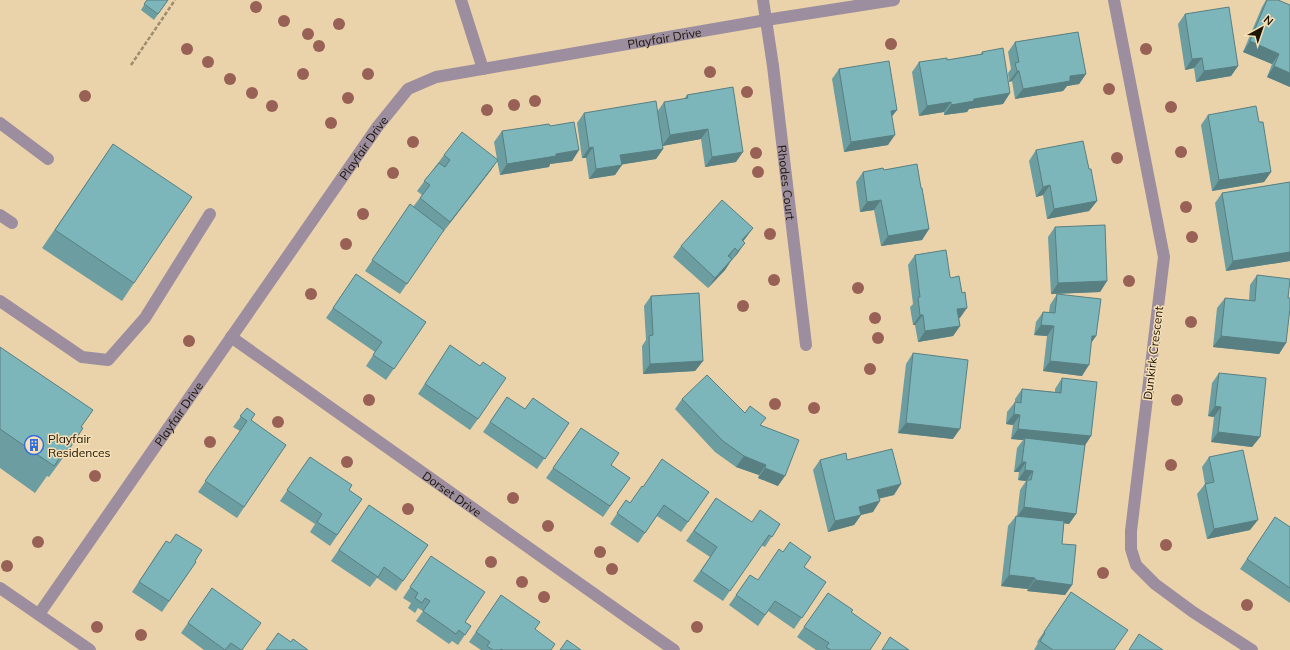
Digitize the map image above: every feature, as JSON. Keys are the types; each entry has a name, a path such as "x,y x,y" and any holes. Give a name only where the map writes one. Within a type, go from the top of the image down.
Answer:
{"street":[{"path":"461,0 483,69"},
{"name":"Rhodes Court","path":"763,0 773,66 806,345"},
{"name":"Playfair Drive","path":"39,614 378,126 408,89 436,77 766,20 894,0"},
{"name":"Dunkirk Crescent","path":"1114,0 1164,257 1131,531 1131,549 1136,565 1155,584 1193,612 1252,650"},
{"path":"0,124 48,159"},
{"path":"0,301 82,357 108,360 145,318 210,214"},
{"path":"0,215 12,223"},
{"name":"Dorset Drive","path":"231,336 674,650"},
{"path":"0,588 90,650"}],"path":[{"path":"131,65 175,0"}],"building":[{"path":"147,0 168,0 158,14 144,4"},
{"path":"1267,0 1278,0 1290,5 1290,73 1274,66 1279,54 1250,41"},
{"path":"1229,7 1238,66 1204,71 1202,58 1192,59 1185,14"},
{"path":"1078,32 1086,74 1070,76 1070,81 1023,89 1019,71 1017,71 1015,63 1019,62 1015,42"},
{"path":"1003,48 1010,93 974,99 974,101 951,105 951,102 927,106 919,62 947,58 947,60 983,54 982,52"},
{"path":"889,61 897,110 891,111 895,135 851,142 839,69"},
{"path":"733,87 743,152 712,157 708,129 670,135 664,102 688,98 687,95"},
{"path":"656,101 663,149 620,155 622,165 596,169 593,147 589,148 584,113"},
{"path":"1256,106 1259,122 1263,122 1271,172 1219,180 1208,115"},
{"path":"574,122 579,150 556,154 556,156 507,164 502,131"},
{"path":"462,132 498,160 450,222 420,198 430,185 424,181 439,163 445,167 450,160 444,155"},
{"path":"1083,141 1089,169 1091,169 1097,201 1054,209 1050,185 1043,187 1036,150"},
{"path":"113,144 192,197 134,283 55,230"},
{"path":"917,164 929,229 888,236 881,200 867,202 863,172"},
{"path":"1290,182 1290,252 1233,261 1222,193"},
{"path":"722,200 753,228 742,240 745,243 738,251 735,248 728,256 732,259 715,278 681,246"},
{"path":"410,204 444,230 407,284 372,260"},
{"path":"1105,225 1107,281 1058,283 1055,227"},
{"path":"946,250 950,277 959,276 962,293 965,292 967,308 957,309 960,326 925,331 923,315 920,315 918,297 920,297 915,255"},
{"path":"356,274 426,322 394,369 373,355 382,342 333,308"},
{"path":"1257,275 1290,279 1288,298 1290,298 1290,308 1286,343 1221,336 1225,298 1255,301"},
{"path":"699,293 703,361 650,364 649,336 653,335 651,296"},
{"path":"1057,294 1101,299 1096,336 1092,336 1089,365 1050,361 1054,326 1041,325 1043,312 1055,313"},
{"path":"450,345 480,366 483,362 506,378 478,419 425,384"},
{"path":"0,347 93,410 81,427 83,428 68,451 66,449 54,466 0,429"},
{"path":"913,353 968,360 960,429 906,423"},
{"path":"1219,373 1266,378 1260,437 1218,432 1221,407 1215,406"},
{"path":"707,375 745,413 750,406 766,418 760,425 799,440 785,476 765,468 766,465 744,456 723,441 682,399"},
{"path":"1062,378 1097,382 1091,436 1018,429 1020,415 1014,414 1015,402 1021,403 1022,389 1061,393"},
{"path":"507,397 525,409 533,398 569,423 545,459 490,422"},
{"path":"247,408 255,414 251,420 286,445 244,507 205,481 247,421 240,416"},
{"path":"581,428 619,453 611,465 630,478 610,506 553,468"},
{"path":"1025,438 1085,445 1076,514 1024,507 1027,480 1031,480 1033,471 1025,470 1026,462 1022,462"},
{"path":"892,449 901,484 877,490 880,501 859,507 861,515 835,521 820,460 846,453 847,460"},
{"path":"1243,450 1258,520 1214,529 1205,484 1214,482 1209,457"},
{"path":"310,457 352,485 349,490 362,499 337,535 317,522 322,514 287,490"},
{"path":"662,459 709,492 688,522 664,505 645,533 617,513 626,500 630,503"},
{"path":"716,498 752,522 760,510 780,524 772,537 769,535 730,591 701,571 717,547 694,531"},
{"path":"369,505 428,545 403,581 384,567 378,577 339,550"},
{"path":"1016,516 1064,521 1062,544 1076,545 1072,585 1009,575"},
{"path":"1275,517 1290,527 1290,588 1247,559"},
{"path":"176,534 202,550 195,561 196,562 169,601 139,582 166,541 170,543"},
{"path":"790,542 811,557 804,567 826,582 802,618 775,601 765,615 736,595 750,575 758,580 779,549 783,552"},
{"path":"431,556 485,592 465,622 471,626 465,635 459,630 456,634 423,611 430,601 425,598 422,603 415,598 418,593 410,587"},
{"path":"212,588 261,623 242,650 231,643 225,650 188,623"},
{"path":"1071,592 1128,630 1114,650 1053,650 1040,641 1045,633 1044,632"},
{"path":"828,593 853,610 851,612 881,633 870,650 831,650 826,647 829,643 804,627"},
{"path":"501,595 540,622 535,629 555,644 551,650 493,650 487,646 490,642 476,632"},
{"path":"278,633 291,642 293,639 308,650 266,650"},
{"path":"1139,634 1163,650 1129,650"},
{"path":"890,637 909,650 882,650"},
{"path":"567,640 581,650 560,650"}],"place":[{"name":"Playfair Residences","path":"34,445"}]}
